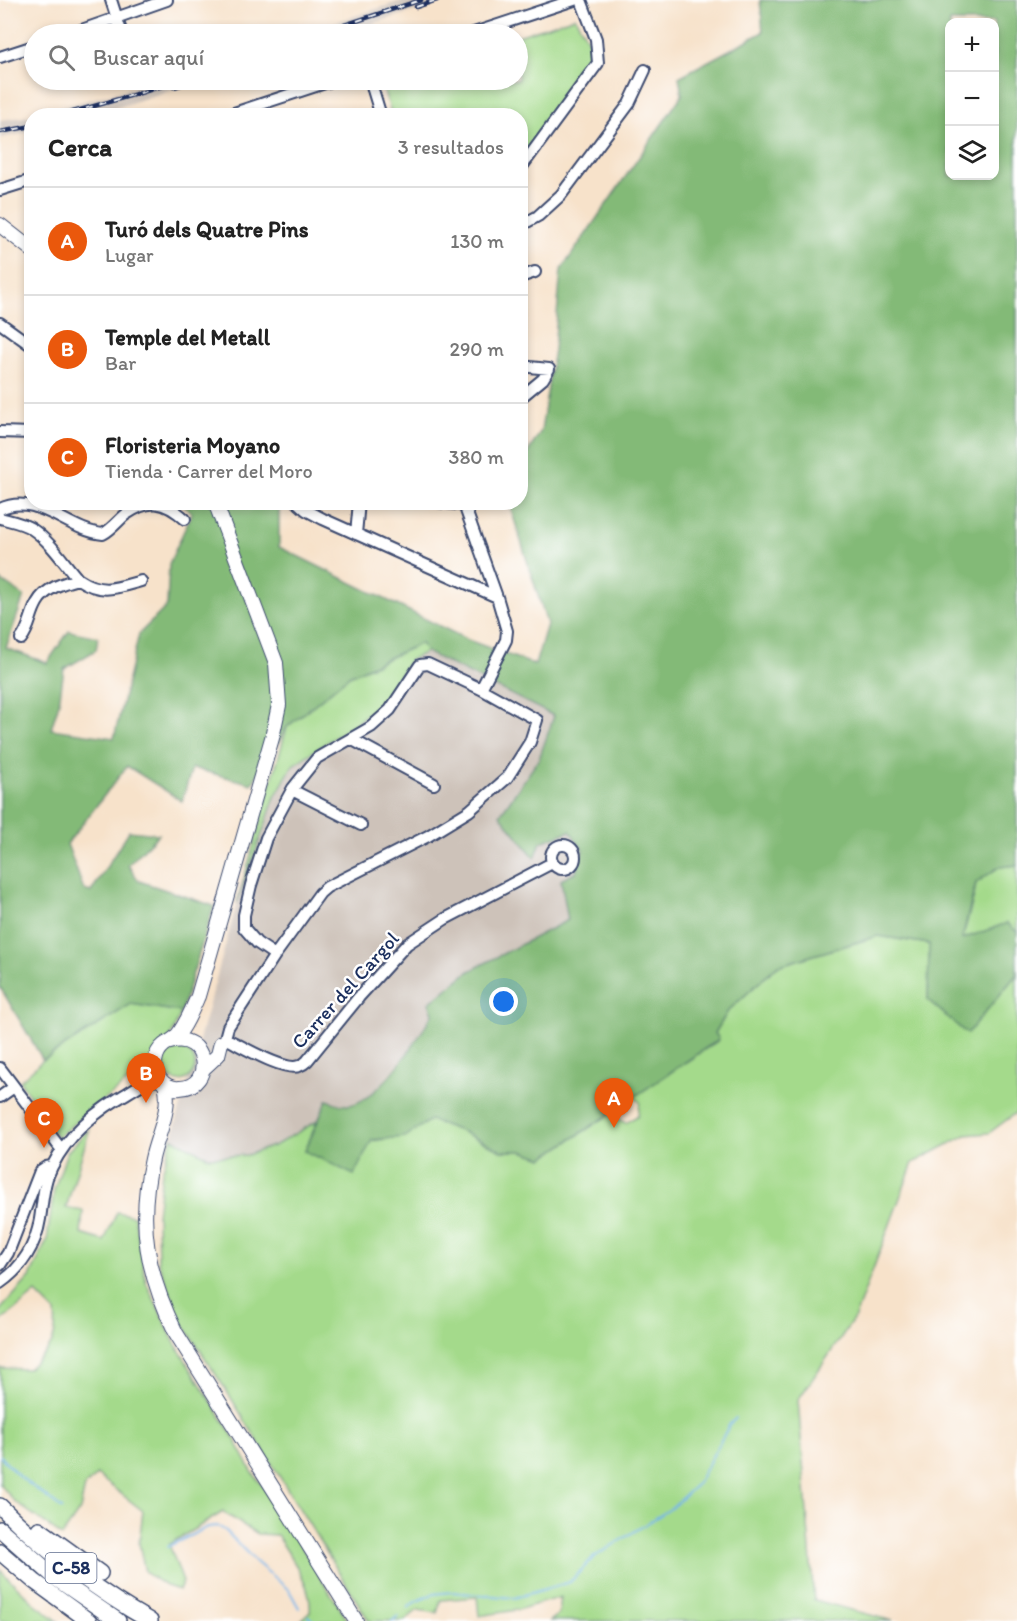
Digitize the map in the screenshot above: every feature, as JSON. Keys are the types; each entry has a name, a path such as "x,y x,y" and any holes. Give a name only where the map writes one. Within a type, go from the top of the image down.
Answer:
{"highway":[{"path":"0,1499 48,1538 100,1573"},
{"name":"C-58","path":"0,1506 62,1561 105,1593 150,1621"},
{"path":"0,1529 57,1579 118,1621"},
{"name":"C-58","path":"0,1552 34,1581 89,1621"}],"main road":[{"path":"0,225 24,244"},
{"path":"218,510 276,663 279,705 272,738 198,996 187,1020 158,1053 155,1066 167,1098 165,1116 148,1174 145,1221 148,1257 162,1304 176,1333 356,1621"},
{"path":"187,1020 194,1046 203,1058 203,1069"},
{"path":"170,1042 180,1040 194,1046 211,1048 223,1040"},
{"path":"165,1116 186,1088 195,1082 203,1069 218,1055 223,1040"},
{"path":"162,1082 175,1088 186,1088"}],"street":[{"path":"111,0 119,24"},
{"path":"99,24 167,0"},
{"path":"501,24 574,0"},
{"path":"528,161 598,63 596,39 581,0"},
{"path":"0,57 24,49"},
{"path":"528,222 538,216 561,195 629,104 645,70"},
{"path":"249,108 304,90"},
{"path":"373,90 379,108"},
{"path":"0,190 24,182"},
{"path":"528,274 535,272"},
{"path":"0,323 24,340"},
{"path":"0,334 12,332"},
{"path":"528,367 549,369 543,379 528,391"},
{"path":"0,432 24,433"},
{"path":"0,509 24,504"},
{"path":"41,510 103,534 134,510"},
{"path":"173,510 185,519"},
{"path":"306,510 497,597"},
{"path":"356,534 358,510"},
{"path":"465,510 497,597 508,636 481,689"},
{"path":"0,518 24,524 32,529 41,536 78,579 88,586 109,590 141,581"},
{"path":"21,639 27,631 36,604 41,597 58,586 78,579"},
{"path":"223,1040 228,1027 275,955 320,893 327,887 438,830 469,811 507,778 530,742 537,720 481,689 428,664 420,665 390,710 371,728 317,758 292,790 266,838 251,885 244,915 244,928 257,943 275,955"},
{"path":"351,739 434,784"},
{"path":"292,790 361,825"},
{"name":"Carrer del Cargol","path":"223,1040 287,1067 299,1067 307,1061 359,997 407,944 445,919 552,862"},
{"path":"0,1283 13,1275 28,1252 38,1228 46,1182 61,1149 85,1124 152,1072 155,1066"},
{"path":"0,1068 61,1149"},
{"path":"115,1101 144,1083 162,1082"},
{"path":"0,1097 14,1087"},
{"path":"0,1265 8,1253 40,1171 52,1166"}],"shaded area":[{"path":"404,0 452,0 371,24 331,24"},
{"path":"123,90 171,90 116,108 59,108"},
{"path":"24,117 24,133 0,138 0,120"},
{"path":"426,652 555,716 539,759 500,815 535,858 541,842 570,831 583,850 576,872 561,880 568,921 468,972 433,1013 415,1044 369,1098 346,1105 327,1100 317,1121 276,1145 247,1155 209,1157 172,1138 237,903 275,797 293,765 353,725 381,703 410,660"}],"green space":[{"path":"760,0 1017,0 1017,865 999,867 976,883 962,939 1007,923 1017,932 1017,974 967,1034 928,1000 929,944 878,936 777,966 728,1011 715,1033 719,1039 634,1097 618,1099 607,1110 610,1114 543,1158 522,1151 502,1151 463,1132 430,1120 405,1137 372,1140 354,1175 305,1151 327,1100 343,1105 357,1103 370,1095 395,1069 433,1013 429,1003 468,972 568,920 561,880 576,872 583,850 570,831 541,842 535,858 500,815 539,759 554,716 426,652 421,643 349,676 287,727 252,784 192,768 182,801 127,766 67,844 84,890 91,892 129,831 159,834 128,865 139,881 214,906 181,1012 131,1004 43,1060 0,987 0,580 24,596 6,648 47,663 69,631 98,637 96,650 64,669 59,703 51,729 114,738 139,634 167,606 169,564 192,513 189,510 279,510 279,547 468,640 535,665 547,624 511,510 528,510 528,452 541,431 554,349 561,270 682,95 679,77 763,32"},
{"path":"575,17 589,42 593,55 528,149 528,108 390,108 383,90 528,90 528,33"},
{"path":"422,643 426,652 410,660 381,703 353,725 293,765 275,797 237,903 287,727 349,676"},
{"path":"1017,865 1017,932 1007,923 962,940 976,883 999,867"},
{"path":"878,936 930,944 928,1000 967,1034 1017,974 1017,1112 989,1133 966,1135 913,1163 855,1317 798,1400 814,1600 893,1621 550,1621 559,1614 561,1597 517,1610 479,1616 477,1597 441,1600 437,1613 418,1610 404,1621 369,1621 183,1324 158,1262 157,1215 162,1172 172,1138 209,1157 247,1155 276,1145 317,1121 305,1151 405,1136 430,1120 463,1132 502,1151 522,1151 543,1158 610,1114 626,1123 638,1115 640,1102 634,1097 719,1040 715,1033 728,1011 777,966"},
{"path":"131,1004 181,1012 171,1036 153,1062 57,1137 20,1081 43,1060"},
{"path":"179,1049 191,1053 195,1065 191,1077 179,1081 167,1077 163,1065 167,1053"},
{"path":"90,1128 66,1208 83,1211 81,1234 104,1241 117,1212 134,1216 146,1282 174,1342 234,1438 253,1473 348,1621 300,1621 310,1612 308,1592 300,1572 277,1535 257,1534 223,1512 169,1544 183,1582 179,1590 164,1585 145,1572 139,1543 143,1511 97,1475 85,1486 80,1510 62,1536 13,1500 0,1484 0,1368 28,1369 51,1345 56,1323 55,1312 36,1293 0,1322 0,1310 30,1277 47,1240 54,1190 67,1152"},
{"path":"0,1570 33,1602 58,1621 0,1621"}],"waterway":[{"path":"408,1608 415,1602 433,1594 452,1592 514,1598 570,1582 594,1557 670,1509 697,1484 730,1424 736,1418"},
{"path":"0,1456 19,1476 62,1509"},
{"path":"167,1547 208,1527 218,1526 289,1590 299,1608"},
{"path":"309,1616 314,1621"},
{"path":"392,1621 398,1616"}],"railway":[{"path":"348,24 421,0"},
{"path":"416,7 437,0"},
{"path":"87,108 149,90"},
{"path":"0,132 24,128"}],"place":[{"name":"Temple del Metall","path":"146,1103"},
{"name":"Turó dels Quatre Pins","path":"614,1128"},
{"name":"Floristeria Moyano","path":"44,1148"}]}
